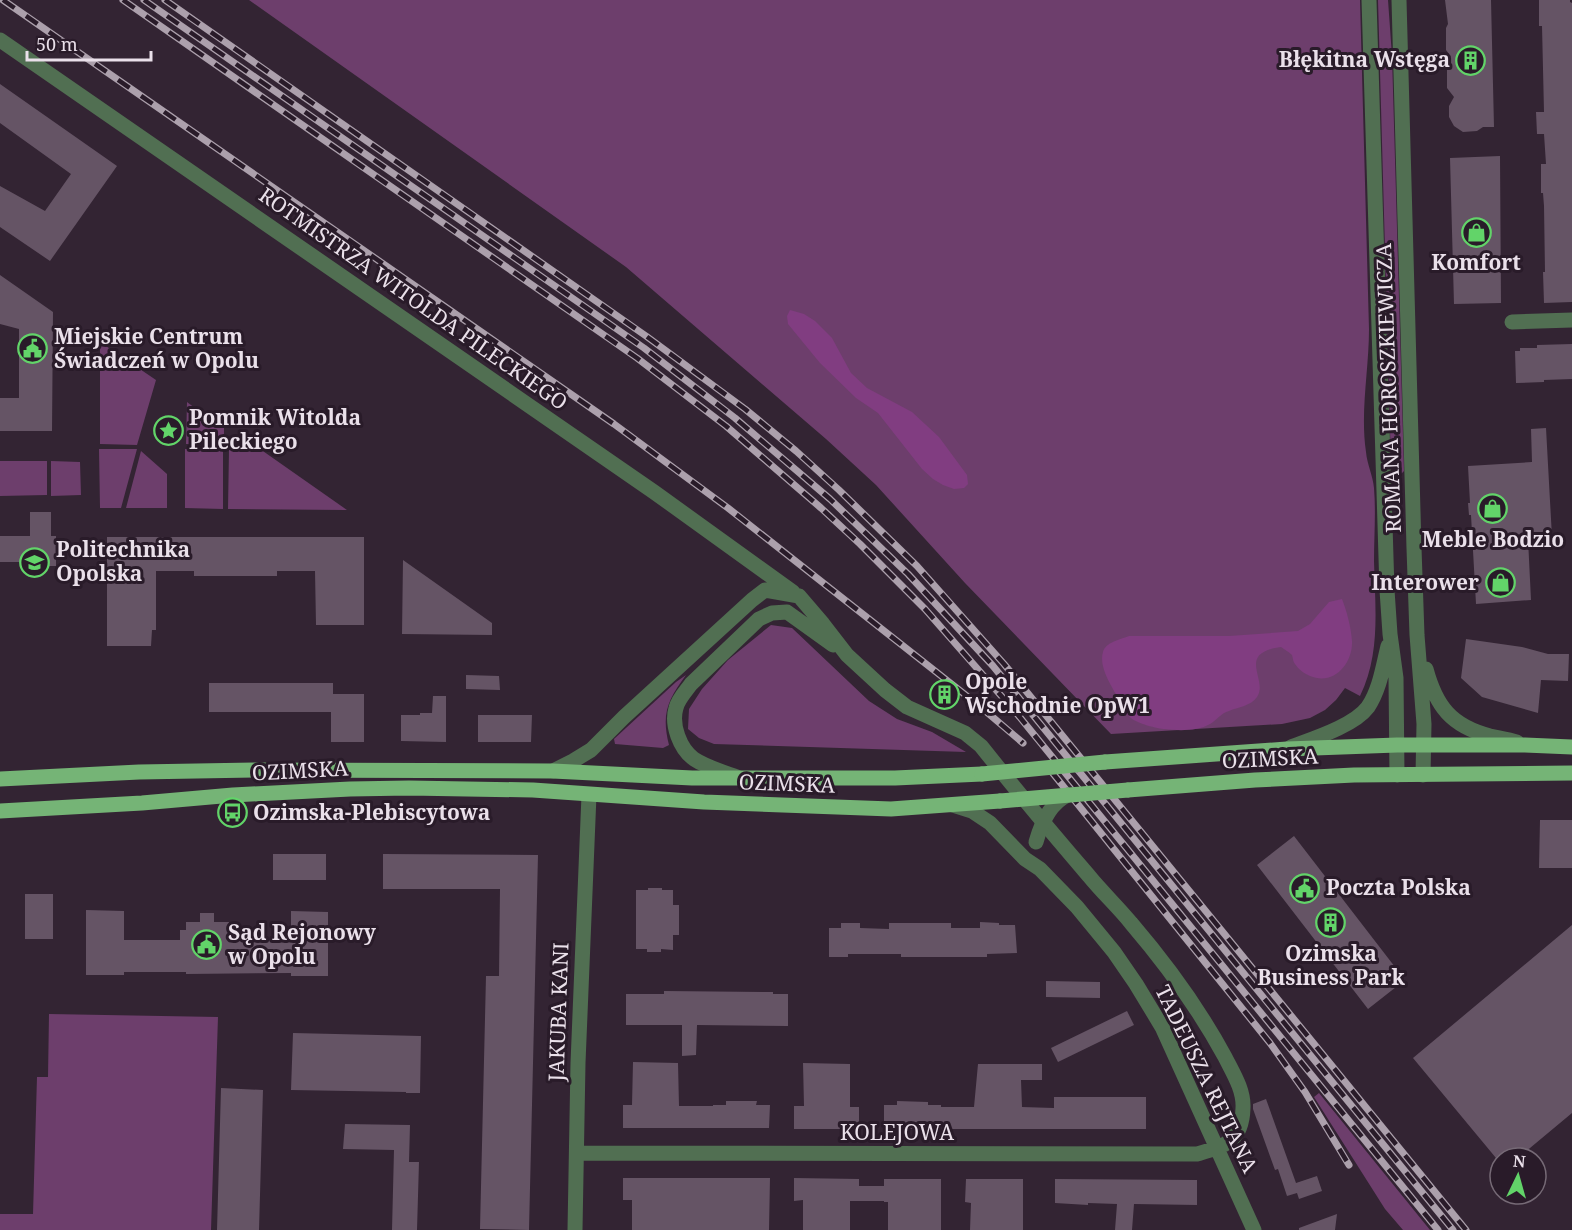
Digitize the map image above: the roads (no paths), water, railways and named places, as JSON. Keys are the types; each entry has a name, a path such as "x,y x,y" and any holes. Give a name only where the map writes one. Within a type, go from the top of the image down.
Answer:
{"main road":[{"name":"OZIMSKA","path":"0,779 167,771 553,771 692,778 895,778 982,774 1105,762 1287,749 1397,745 1572,747"},
{"name":"OZIMSKA","path":"0,810 350,789 533,790 704,802 891,809 1255,780 1354,775 1572,773"}],"street":[{"name":"ROMANA HOROSZKIEWICZA","path":"1369,0 1387,590 1396,678 1397,775"},
{"name":"ROMANA HOROSZKIEWICZA","path":"1399,0 1424,775"},
{"name":"ROTMISTRZA WITOLDA PILECKIEGO","path":"0,40 608,460 799,596 847,656"},
{"path":"1512,322 1572,321"},
{"path":"742,556 765,590 787,612 847,656 885,690 907,706 965,733 981,746 1089,876 1132,923 1183,989 1217,1043 1243,1098 1241,1124 1237,1134 1228,1144 1217,1148"},
{"path":"553,771 591,750 624,717 765,590 799,596"},
{"path":"740,778 695,760 684,750 675,727 675,708 691,684 759,619 772,613 787,612"},
{"path":"1287,749 1347,724 1360,716 1375,694 1380,681 1390,634"},
{"path":"1418,635 1431,687 1442,708 1461,724 1474,730 1525,745"},
{"name":"JAKUBA KANI","path":"575,1230 578,1063 589,795"},
{"path":"1040,869 1036,843 1054,804 1068,795"},
{"name":"TADEUSZA REJTANA","path":"953,805 972,811 990,823 1025,859 1040,869 1094,927 1136,984 1162,1027 1254,1230"},
{"name":"KOLEJOWA","path":"577,1153 1197,1154 1217,1148"}],"railway":[{"path":"3,0 614,424 728,508 982,708 1023,743"},
{"path":"123,0 637,358 726,426 860,544 925,609 1018,715 1438,1230"},
{"path":"144,0 644,348 735,418 830,499 908,574 993,666 1453,1230"},
{"path":"165,0 646,336 745,409 839,490 917,566 1004,664 1466,1230"},
{"path":"1051,771 1270,1043 1305,1092 1349,1165"}],"place":[{"name":"Błękitna Wstęga","path":"1471,60"},
{"name":"Komfort","path":"1476,232"},
{"name":"Miejskie Centrum Świadczeń w Opolu","path":"33,349"},
{"name":"Pomnik Witolda Pileckiego","path":"168,430"},
{"name":"Meble Bodzio","path":"1493,509"},
{"name":"Politechnika Opolska","path":"35,562"},
{"name":"Interower","path":"1500,583"},
{"name":"Opole Wschodnie OpW1","path":"944,694"},
{"name":"Ozimska-Plebiscytowa","path":"232,813"},
{"name":"Poczta Polska","path":"1305,888"},
{"name":"Ozimska Business Park","path":"1331,923"},
{"name":"Sąd Rejonowy w Opolu","path":"207,945"}]}
